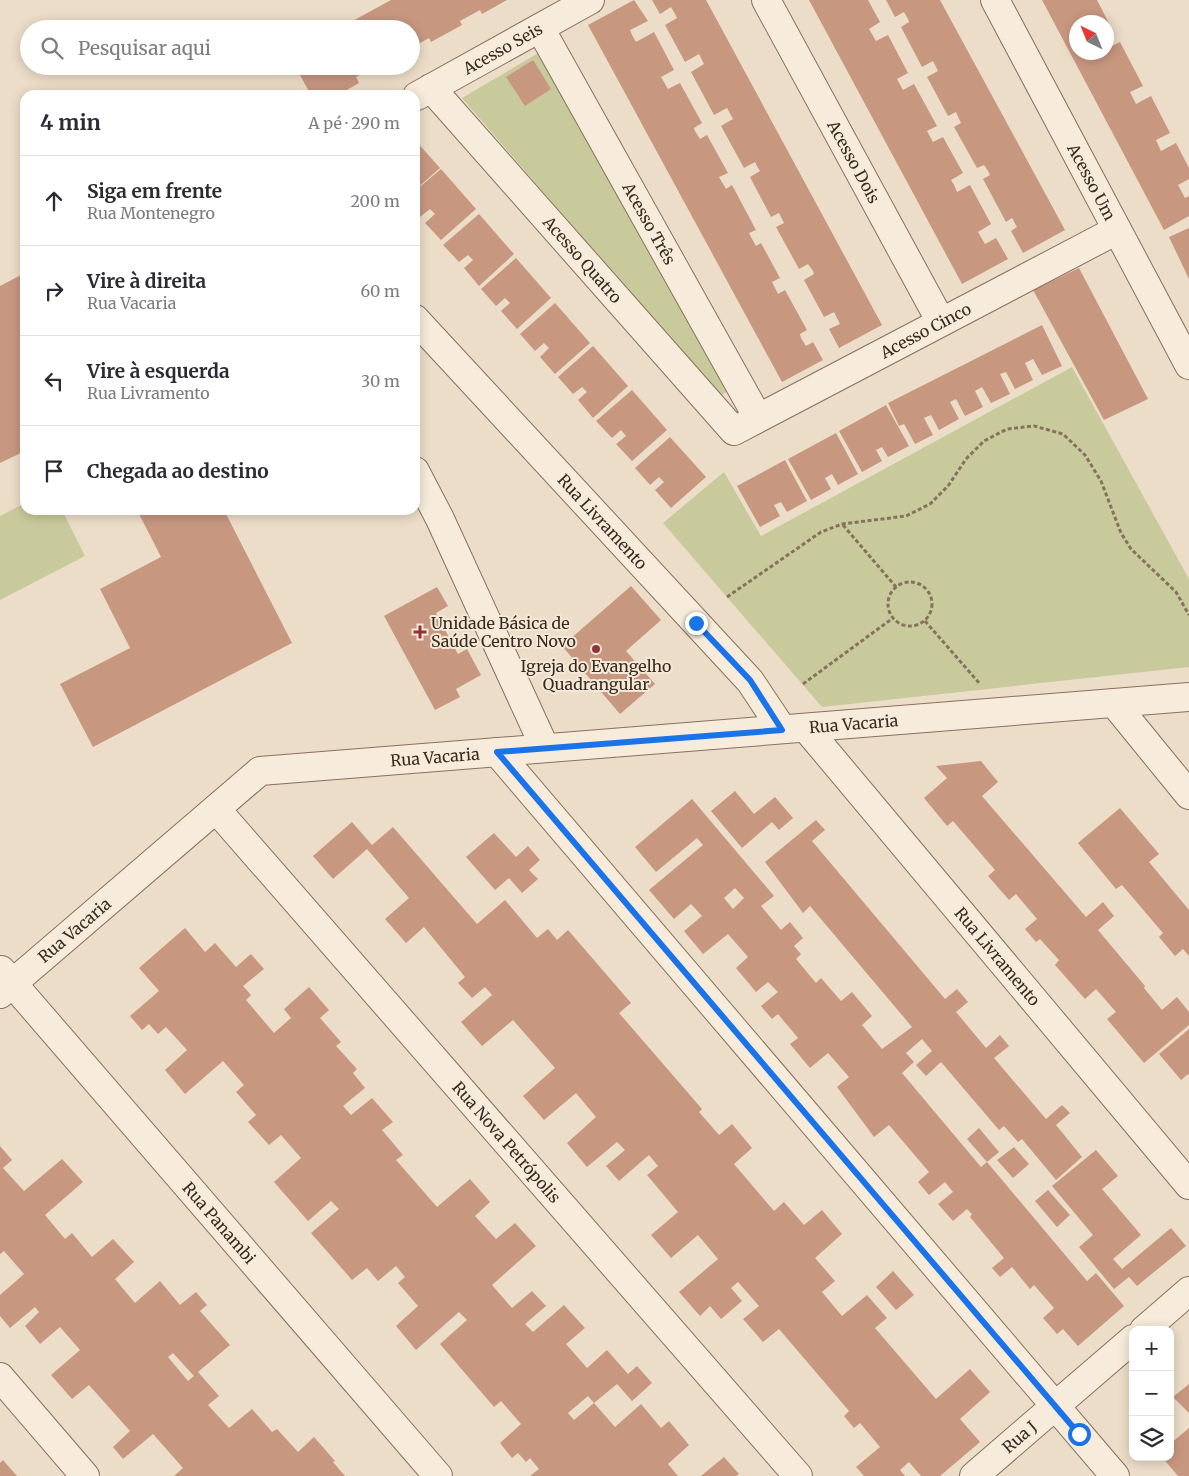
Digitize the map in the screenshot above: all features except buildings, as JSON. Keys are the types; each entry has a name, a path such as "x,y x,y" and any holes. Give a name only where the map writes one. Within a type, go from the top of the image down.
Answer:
{"street":[{"name":"Acesso Seis","path":"423,92 590,0"},
{"name":"Acesso Dois","path":"766,0 941,322"},
{"name":"Acesso Um","path":"995,0 1189,365"},
{"name":"Acesso Três","path":"540,28 758,418"},
{"name":"Acesso Quatro","path":"423,92 734,431"},
{"name":"Acesso Cinco","path":"734,431 1117,230"},
{"name":"Rua Livramento","path":"420,324 794,729 1189,1185"},
{"path":"420,481 444,527 545,748"},
{"name":"Rua Vacaria","path":"4,982 260,771 1189,697"},
{"path":"1114,703 1189,795"},
{"path":"497,752 1115,1476"},
{"name":"Rua Nova Petrópolis","path":"216,809 798,1476"},
{"name":"Rua Panambi","path":"4,982 438,1476"},
{"path":"1148,1326 1189,1290"},
{"name":"Rua J","path":"974,1476 1129,1342"},
{"path":"0,1377 85,1476"}],"path":[{"path":"727,597 821,532 842,524 906,516 930,504 948,486 966,459 984,441 1007,429 1034,426 1063,434 1086,454 1101,481 1126,541 1176,592 1189,615"},
{"path":"842,524 896,587"},
{"path":"910,582 920,584 928,590 932,598 932,608 925,621 911,626 901,624 893,618 889,609 889,599 896,587 910,582"},
{"path":"802,684 893,618"},
{"path":"925,621 985,689"}],"green space":[{"path":"540,52 729,391 719,396 462,98"},
{"path":"1072,367 1189,579 1189,667 822,707 663,523 724,472 761,536"},
{"path":"20,506 20,515 64,515 85,556 0,600 0,516"}],"place":[{"name":"Unidade Básica de Saúde Centro Novo","path":"420,632"},
{"name":"Igreja do Evangelho Quadrangular","path":"596,649"}],"route":[{"path":"696,623 750,680 782,730 497,752 1079,1434"}]}
